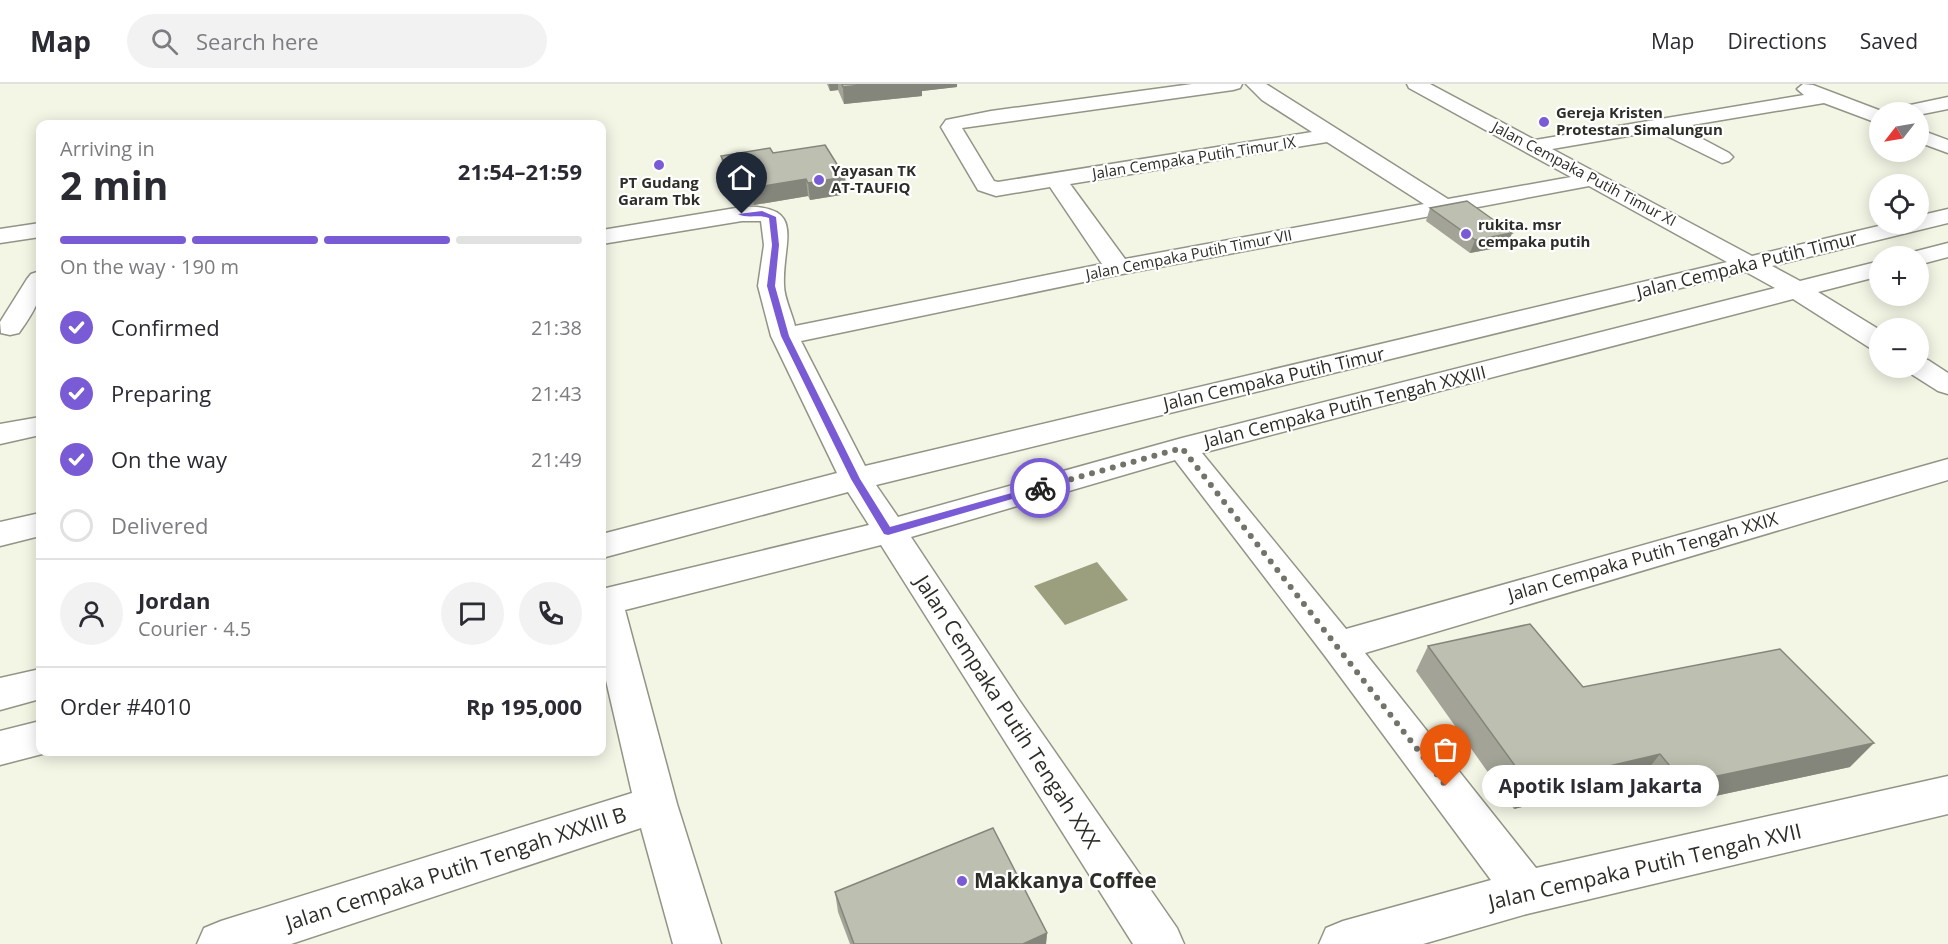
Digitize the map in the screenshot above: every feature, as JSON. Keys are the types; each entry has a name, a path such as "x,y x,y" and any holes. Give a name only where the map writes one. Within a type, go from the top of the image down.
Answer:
{"street":[{"name":"Jalan Cempaka Putih Timur IX","path":"1233,84 952,124 951,127 986,185 996,189 1331,135"},
{"path":"1255,84 1269,96 1443,206"},
{"name":"Jalan Cempaka Putih Timur XI","path":"1416,84 1756,267"},
{"path":"1793,84 1869,114"},
{"path":"1533,146 1825,97"},
{"path":"1929,107 1948,103"},
{"path":"1658,124 1722,157"},
{"path":"1929,139 1948,147"},
{"name":"Jalan Cempaka Putih Timur VII","path":"785,336 1117,268 1593,179"},
{"path":"1056,180 1110,254 1117,268"},
{"name":"Jalan Cempaka Putih Tengah XXX","path":"606,236 742,214 762,213 772,217 775,230 771,286 785,336 858,483 1160,944"},
{"name":"Jalan Cempaka Putih Timur","path":"606,545 1756,267 1948,216"},
{"path":"0,236 36,231"},
{"path":"1929,255 1948,250"},
{"path":"1756,267 1869,335"},
{"name":"Jalan Cempaka Putih Tengah XXXIII","path":"606,600 884,524 1869,271"},
{"path":"5,327 36,284"},
{"path":"5,327 36,323"},
{"path":"1929,373 1948,385"},
{"path":"0,434 36,427"},
{"path":"1182,448 1527,892"},
{"name":"Jalan Cempaka Putih Tengah XXIX","path":"1338,646 1948,469"},
{"path":"0,534 36,526"},
{"path":"606,612 656,804 698,944"},
{"path":"0,694 36,685"},
{"path":"0,748 36,739"},
{"name":"Jalan Cempaka Putih Tengah XVII","path":"1343,944 1527,892 1948,795"},
{"name":"Jalan Cempaka Putih Tengah XXXIII B","path":"221,944 656,804"}],"shaded area":[{"path":"1097,562 1128,600 1065,625 1034,586"}],"building":[{"path":"842,84 871,84 843,87"},
{"path":"825,145 845,177 808,183 806,179 751,188 737,188 721,156 770,148 773,153"},
{"path":"1467,201 1512,233 1475,240 1430,208"},
{"path":"1530,624 1583,687 1780,649 1874,743 1684,783 1660,754 1529,785 1428,646"},
{"name":"Makkanya Coffee","path":"993,828 1047,933 1023,944 854,944 835,892"}],"way so far":[{"path":"1040,488 1182,448 1446,786"}],"place":[{"name":"Gereja Kristen Protestan Simalungun","path":"1544,122"},
{"name":"PT Gudang Garam Tbk","path":"659,165"},
{"name":"Yayasan TK AT-TAUFIQ","path":"819,180"},
{"name":"rukita. msr cempaka putih","path":"1466,234"},
{"name":"Apotik Islam Jakarta","path":"1446,786"},
{"name":"Makkanya Coffee","path":"962,881"}],"route":[{"path":"742,214 762,213 772,217 776,245 771,286 785,336 856,479 888,531 1040,488"}]}
